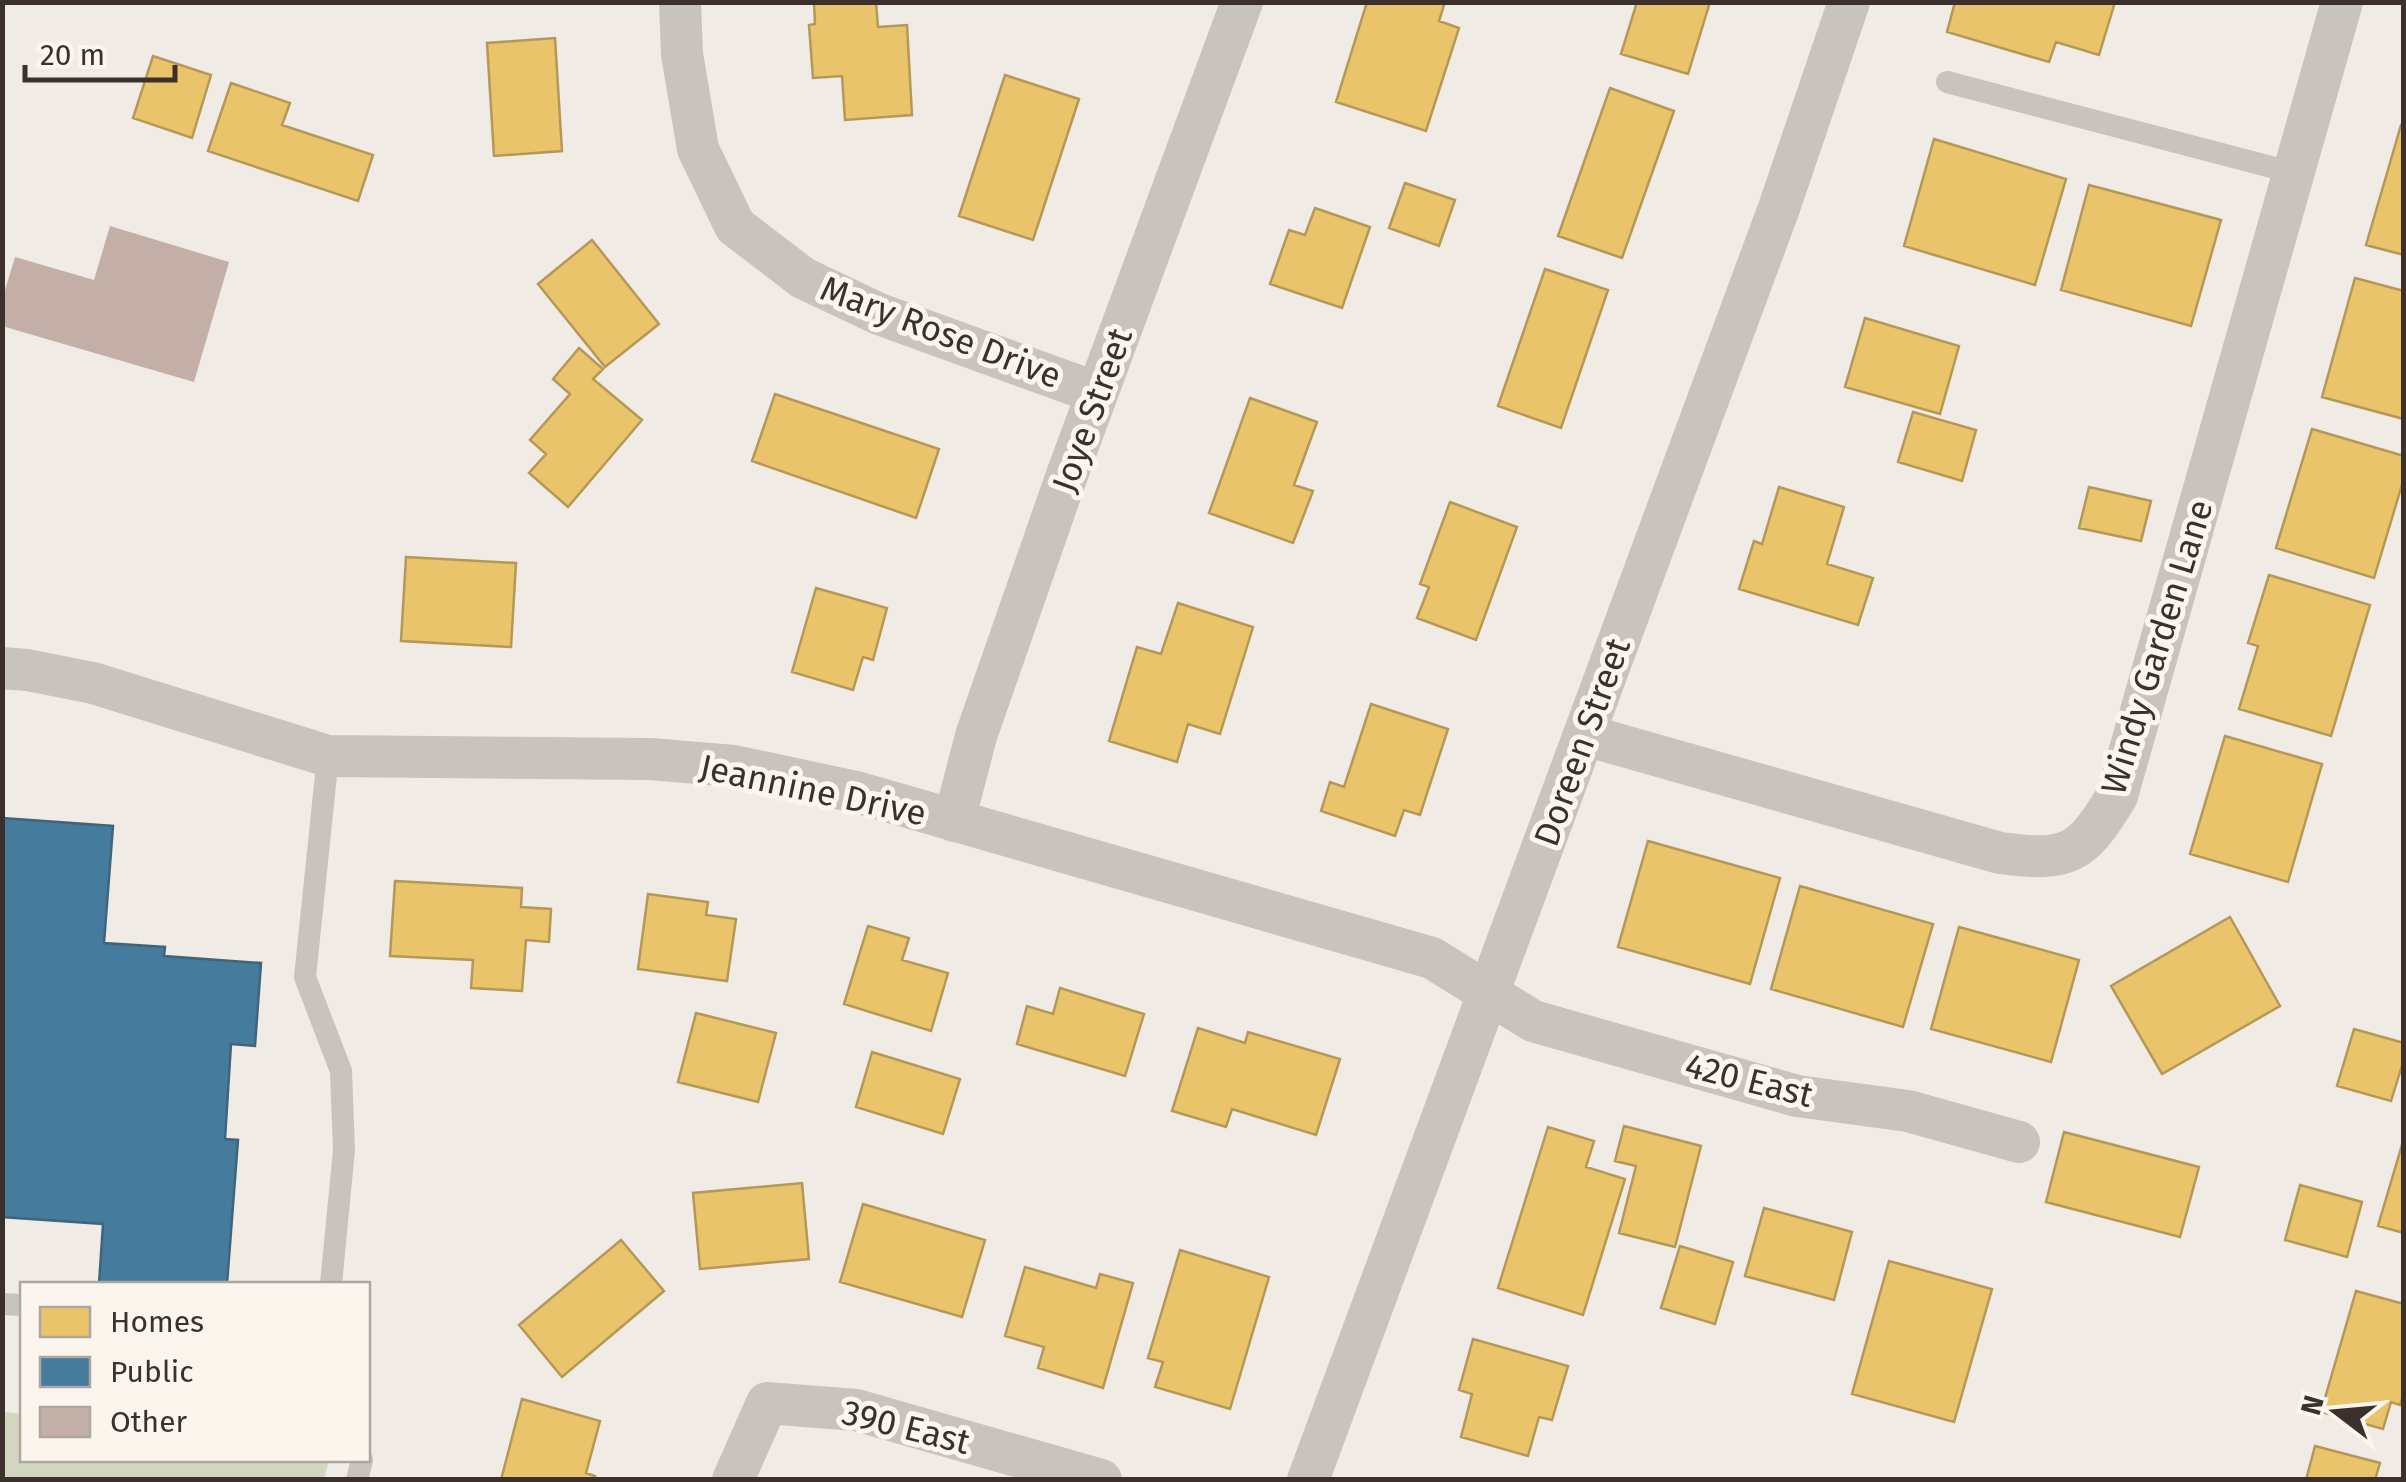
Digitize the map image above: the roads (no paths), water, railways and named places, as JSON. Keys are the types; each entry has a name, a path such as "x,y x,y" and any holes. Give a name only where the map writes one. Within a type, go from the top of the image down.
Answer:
{"street":[{"name":"Mary Rose Drive","path":"680,2 682,54 698,149 735,226 802,278 878,314 1097,392"},
{"name":"Joye Street","path":"954,820 976,736 1097,392 1242,2"},
{"name":"Doreen Street","path":"1308,1480 1779,208 1849,2"},
{"name":"Windy Garden Lane","path":"1585,734 2000,853 2039,858 2076,850 2098,827 2116,796 2342,2"},
{"name":"Jeannine Drive","path":"2,668 93,683 328,756 650,759 734,766 856,792 1432,958 1488,991"},
{"name":"420 East","path":"1488,991 1534,1021 1778,1091 1908,1111 2019,1142"},
{"name":"390 East","path":"733,1480 767,1402 856,1410 1101,1480"}],"lane":[{"path":"1947,82 2294,173"},
{"path":"328,756 306,977 341,1071 344,1150 331,1282"}]}
